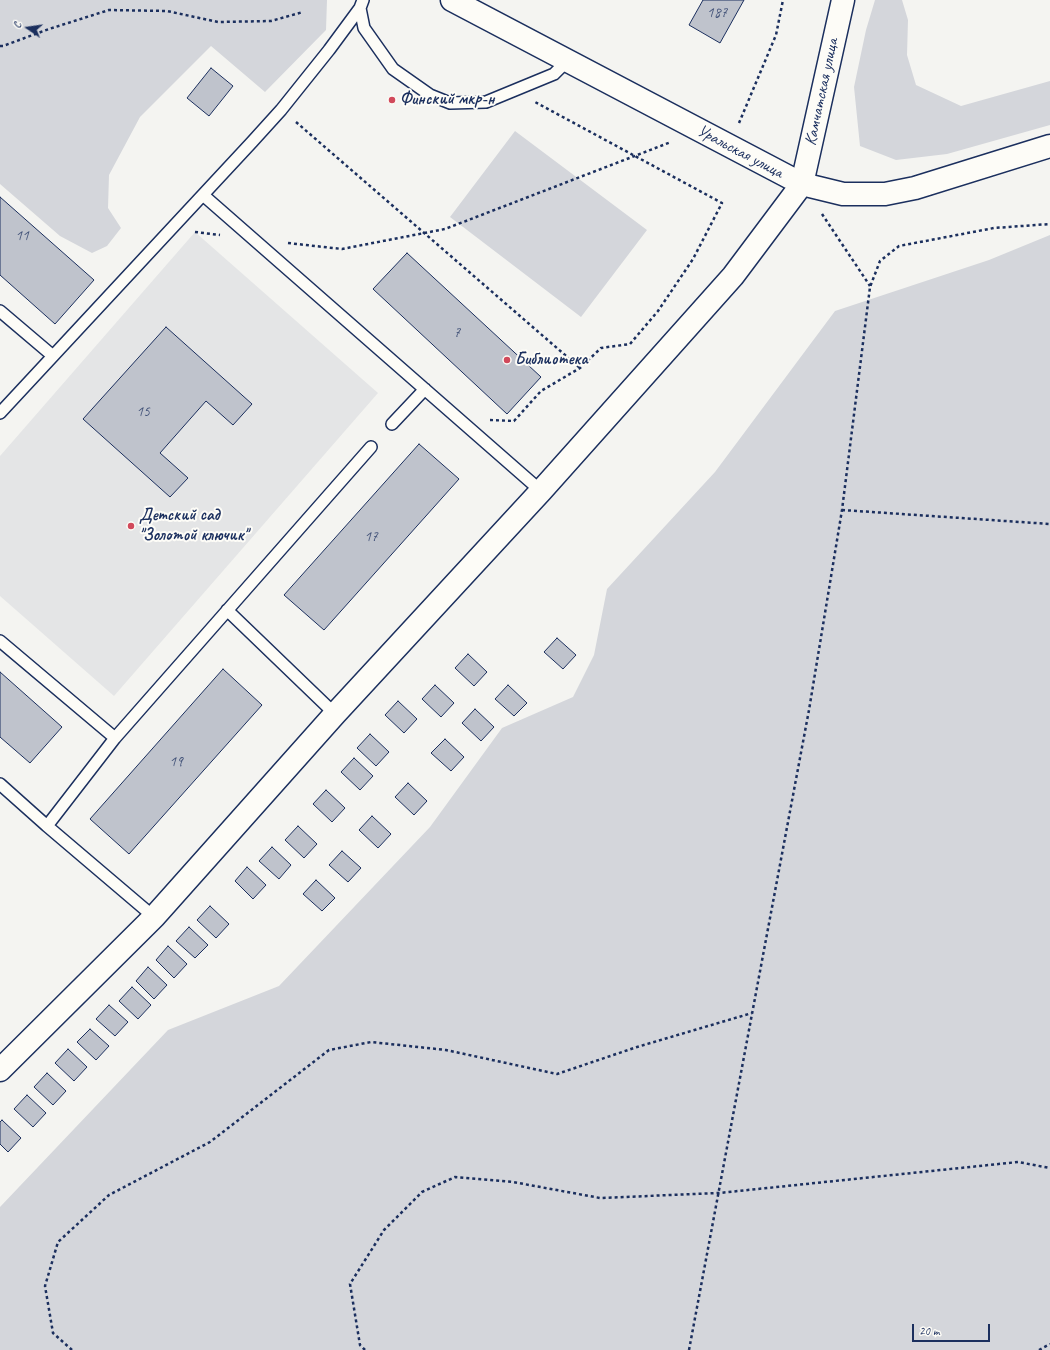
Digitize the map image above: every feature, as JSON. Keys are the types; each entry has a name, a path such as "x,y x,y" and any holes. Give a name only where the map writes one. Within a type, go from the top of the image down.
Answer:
{"street":[{"name":"Уральская улица","path":"452,0 802,184 843,194 885,194 915,188 1050,146"},
{"name":"Камчатская улица","path":"802,184 843,0"},
{"path":"0,1070 154,917 335,714 541,491 733,276 802,184"}],"lane":[{"path":"361,4 364,28 393,69 430,95 450,103 486,102 554,74 567,61"},
{"path":"2,408 53,356 281,110 330,50 361,4"},
{"path":"203,195 541,491"},
{"path":"0,311 53,356"},
{"path":"392,424 425,389"},
{"path":"48,826 115,738 371,447"},
{"path":"228,610 335,714"},
{"path":"0,641 115,738"},
{"path":"0,784 154,917"}],"path":[{"path":"738,125 776,35 783,0"},
{"path":"0,46 4,46 49,29 109,10 167,11 218,22 271,21 303,12"},
{"path":"460,420 514,421 541,391 580,368 601,348 630,344 658,311 692,259 722,203 513,91"},
{"path":"281,110 580,368"},
{"path":"195,232 342,249 445,229 671,142"},
{"path":"802,184 870,287"},
{"path":"689,1350 809,710 842,510 870,287 880,260 899,246 994,228 1050,224"},
{"path":"842,510 1050,524"},
{"path":"72,1350 52,1333 45,1286 58,1242 109,1195 210,1142 329,1050 371,1042 446,1050 557,1074 637,1047 752,1013"},
{"path":"365,1350 360,1344 350,1284 384,1230 422,1192 455,1177 513,1182 600,1198 719,1193 1018,1162 1050,1168"},
{"path":"1039,1350 1050,1344"}],"shaded area":[{"path":"0,0 327,0 326,30 265,92 211,46 140,117 109,175 108,208 121,228 107,246 92,253 60,236 0,184"},
{"path":"875,0 902,0 908,20 907,55 916,85 961,106 1050,81 1050,125 947,154 896,160 860,146 854,87 866,30"},
{"path":"515,131 647,230 581,317 450,217"},
{"name":"Детский сад \"Золотой ключик\"","path":"195,232 378,393 114,696 0,596 0,456"},
{"path":"1050,235 1050,1350 0,1350 0,1207 168,1030 279,986 430,827 502,728 573,697 594,655 607,589 715,472 835,311 989,260"}],"building":[{"path":"703,0 744,0 720,43 689,25"},
{"path":"211,68 233,86 209,116 187,98"},
{"path":"0,197 94,280 55,324 0,275"},
{"path":"407,253 541,377 507,414 373,289"},
{"path":"166,327 252,404 233,425 206,401 160,453 188,478 170,497 83,419"},
{"path":"419,444 459,479 324,630 284,595"},
{"path":"557,638 576,655 563,669 544,652"},
{"path":"468,654 487,672 474,686 455,668"},
{"path":"223,669 262,705 129,854 90,819"},
{"path":"0,672 62,727 30,763 0,737"},
{"path":"435,685 454,703 441,717 422,699"},
{"path":"508,685 527,703 514,716 495,699"},
{"path":"398,701 417,719 404,733 385,715"},
{"path":"475,709 494,727 481,741 462,723"},
{"path":"370,734 389,752 376,766 357,748"},
{"path":"445,739 464,757 451,771 431,753"},
{"path":"354,758 373,776 360,790 341,772"},
{"path":"408,783 427,801 414,815 395,797"},
{"path":"326,790 345,808 332,822 313,804"},
{"path":"372,816 391,834 378,848 359,830"},
{"path":"298,826 317,844 304,858 285,840"},
{"path":"272,847 291,865 279,879 259,861"},
{"path":"342,851 361,868 348,882 329,865"},
{"path":"247,867 266,885 253,899 235,881"},
{"path":"316,880 335,898 322,911 303,894"},
{"path":"210,906 229,924 216,938 197,920"},
{"path":"189,927 208,945 195,958 176,941"},
{"path":"168,946 187,964 174,978 156,960"},
{"path":"148,967 167,985 154,999 136,981"},
{"path":"132,987 151,1005 138,1019 119,1001"},
{"path":"109,1005 128,1022 115,1036 96,1019"},
{"path":"90,1029 109,1046 96,1060 77,1042"},
{"path":"68,1049 87,1067 74,1081 55,1063"},
{"path":"47,1073 66,1091 53,1105 34,1087"},
{"path":"27,1095 46,1113 33,1127 14,1109"},
{"path":"2,1120 21,1138 8,1152 0,1144 0,1122"}],"place":[{"name":"Финский мкр-н","path":"392,100"},
{"name":"Библиотека","path":"507,360"},
{"name":"Детский сад \"Золотой ключик\"","path":"131,526"}]}
